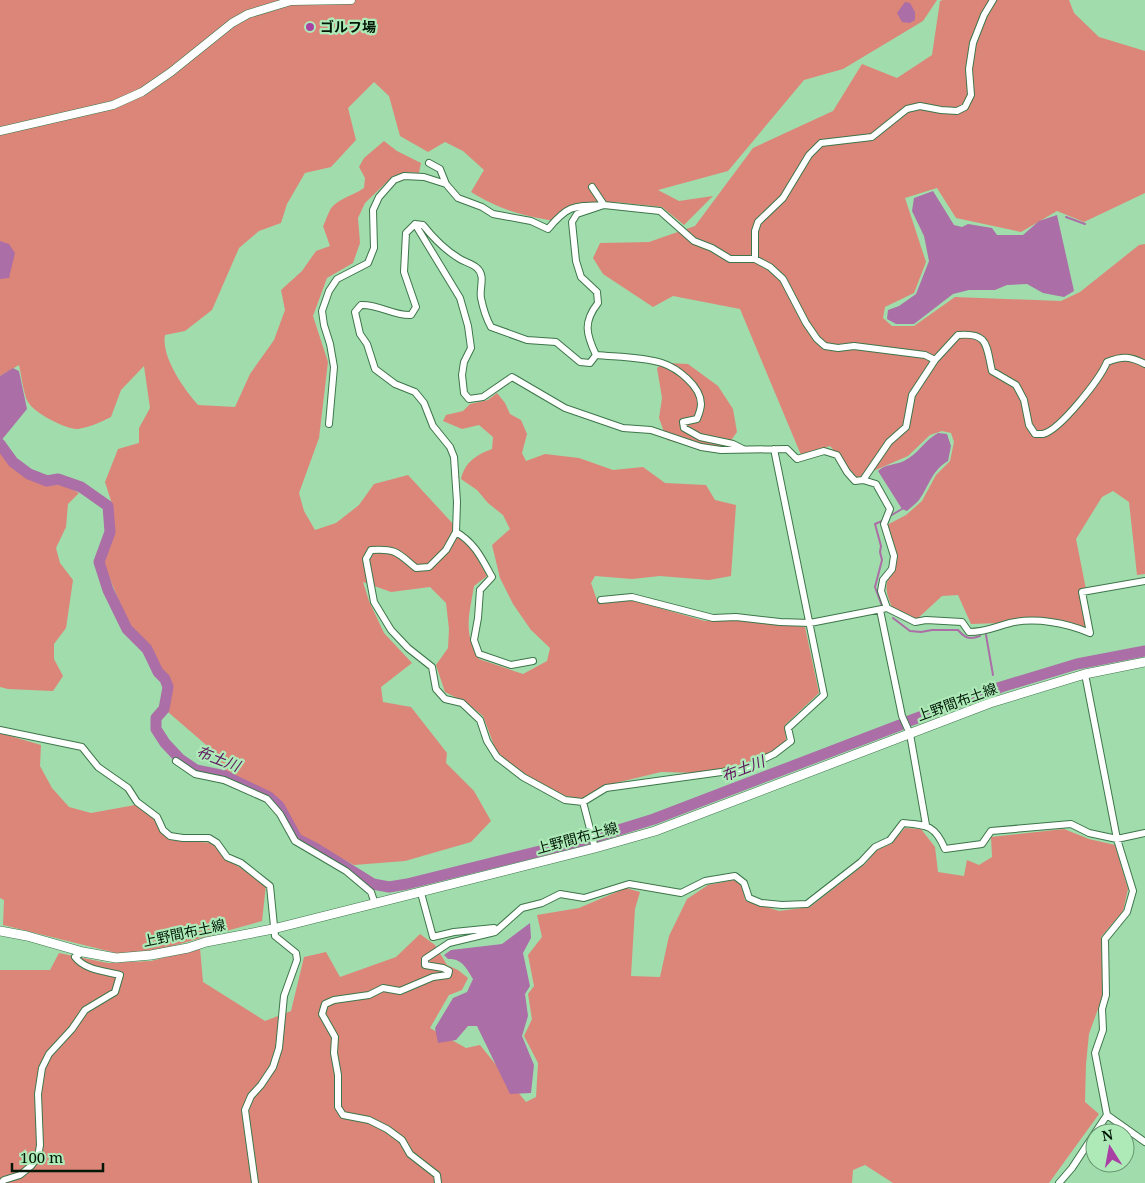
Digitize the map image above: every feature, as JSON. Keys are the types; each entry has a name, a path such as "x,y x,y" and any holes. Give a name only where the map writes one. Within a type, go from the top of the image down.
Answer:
{"main road":[{"name":"上野間布土線","path":"0,931 26,936 83,952 116,958 151,955 273,929 422,893 655,831 990,703 1085,674 1145,662"}],"street":[{"path":"0,130 113,105 129,99 171,72 232,23 248,14 291,1 351,0"},
{"path":"755,259 755,231 758,222 783,198 809,155 821,143 872,137 907,110 920,106 957,112 965,106 971,95 969,69 973,43 984,15 993,0"},
{"path":"429,163 440,169 446,184 458,198 482,207 493,214 531,221 548,229 560,215 574,206 604,205 660,211 694,241 712,248 730,259 755,259 770,267 783,279 806,323 817,339 825,346 838,348 854,346 925,355 935,360"},
{"path":"329,424 334,367 322,311 329,291 338,279 368,263 374,248 373,210 379,197 394,180 404,176 424,177 446,184"},
{"path":"592,187 604,205"},
{"path":"596,355 589,340 587,326 589,314 598,303 598,292 581,277 576,261 572,222 578,214 604,205"},
{"path":"415,224 423,225 444,248 461,260 478,268 482,278 480,295 486,318 491,327 527,340 556,342 580,362 590,363 596,355"},
{"path":"415,224 442,272 460,298 468,326 471,348 464,362 462,375 464,393 469,399 483,397 512,377 565,408 623,428 651,430 701,448 721,450 787,449 797,459 824,451 837,455 847,472 855,480 864,480 876,484 890,509 884,524 894,556 892,568 883,580 881,591 902,716 910,734 926,825"},
{"path":"415,224 406,233 404,272 416,306 411,315 402,315 369,304 361,305 355,312 360,334 367,344 375,370 395,384 414,392 424,403 433,426 450,447 454,457 457,502 456,532 446,550 429,567 416,568 400,555 388,549 371,550 366,559 374,602 391,630 408,648 432,667 436,689 445,698 462,703 480,720 487,741 497,757 523,777 565,800 583,802 606,788 743,770 774,754 791,741 788,728 824,695 774,449"},
{"path":"864,480 890,442 906,426 912,394 935,360 958,335 971,334 980,336 985,343 992,371 1016,385 1024,400 1028,425 1035,434 1044,434 1066,418 1102,374 1107,362 1120,357 1137,360 1145,364"},
{"path":"596,355 646,360 664,364 681,374 693,384 699,393 701,403 698,419 683,422 684,428 700,437 733,444 747,450"},
{"path":"456,532 468,539 492,577 480,590 474,640 479,654 511,665 533,661"},
{"path":"601,600 632,597 713,618 736,617 810,623 884,609 915,622 926,620 962,622 969,632 989,631 1010,623 1030,621 1073,626 1090,633 1082,592 1145,580"},
{"path":"1085,674 1117,839 1133,890 1127,912 1105,938 1106,996 1102,1009 1102,1030 1095,1053 1107,1115 1145,1142"},
{"path":"0,730 82,747 98,767 128,788 137,802 157,817 163,830 170,836 209,838 217,843 227,857 241,863 270,886 275,936 296,953 297,960 284,996 279,1048 273,1067 251,1096 245,1110 255,1183"},
{"path":"176,761 194,774 224,780 267,799 280,814 295,842 346,871 371,892 375,904"},
{"path":"583,802 595,848"},
{"path":"438,1183 437,1175 410,1154 402,1140 387,1129 369,1120 343,1115 340,1111 338,1107 338,1075 334,1053 334,1037 322,1014 325,1004 334,1000 369,995 383,988 400,991 433,977 448,975 449,971 443,968 425,965 425,959 449,943 494,932 522,908 542,903 560,894 584,898 629,884 681,893 705,881 735,876 744,883 749,898 761,903 782,905 807,904 861,862 875,847 890,840 903,823 926,825 940,834 945,849 982,844 991,831 1071,824 1089,833 1117,839 1145,833"},
{"path":"422,893 433,937 454,932 492,930 502,925"},
{"path":"1,1183 4,1180 20,1175 38,1157 40,1145 38,1094 42,1068 49,1054 72,1030 85,1010 115,992 120,975 80,963 76,956 83,952"},
{"path":"1102,1123 1107,1115"},
{"path":"1059,1183 1085,1148"}],"shaded area":[{"path":"0,0 937,0 923,21 843,69 804,80 728,171 658,190 679,201 713,196 684,225 662,207 615,202 582,203 554,221 501,208 471,192 484,170 463,151 445,142 428,152 400,136 389,96 374,82 348,108 356,140 331,167 305,173 287,204 281,223 259,231 239,248 212,310 185,331 165,335 166,353 170,363 180,382 198,405 235,407 250,374 274,340 285,310 281,290 302,271 316,251 330,246 323,226 332,207 339,201 364,188 365,178 359,167 364,158 384,141 397,151 421,163 419,173 407,172 393,176 365,203 358,218 360,243 353,263 327,278 313,316 328,362 319,438 299,493 304,511 315,530 336,523 359,505 374,484 408,475 466,538 487,576 474,586 469,615 469,632 479,659 523,674 547,661 550,648 531,630 513,604 500,578 492,545 510,529 503,515 488,503 477,490 461,479 465,468 472,460 492,449 493,437 479,425 462,429 443,421 446,415 463,411 470,404 488,400 497,393 505,403 510,414 521,420 527,434 522,453 526,461 545,454 579,458 613,470 643,467 665,483 706,485 715,500 736,505 731,576 709,580 660,576 632,579 595,576 591,583 598,603 631,600 705,621 728,619 805,627 819,693 785,725 786,741 773,752 741,767 701,773 661,772 603,786 582,799 561,795 528,777 498,756 483,716 467,703 445,692 436,665 448,648 449,629 446,603 430,587 391,592 363,582 369,601 384,633 412,663 381,687 383,702 411,707 447,753 446,763 474,791 491,821 471,842 405,861 354,865 301,837 278,798 261,788 227,775 212,750 168,712 171,688 151,649 129,625 103,562 114,534 113,507 105,482 118,449 139,443 139,428 150,408 144,366 121,390 111,417 91,426 78,429 59,424 31,406 25,395 19,365 0,376"},
{"path":"1069,0 1074,13 1099,37 1145,51 1145,193 1084,222 1057,211 1021,232 956,218 937,188 905,198 926,262 914,293 885,307 883,318 892,326 914,326 955,297 1061,301 1080,292 1139,245 1145,244 1145,574 1137,575 1129,502 1113,491 1102,497 1076,539 1086,589 1079,590 1087,628 1060,620 1027,618 1001,623 971,624 958,595 942,596 917,619 892,607 887,593 887,583 897,560 887,525 906,515 922,501 936,475 950,461 954,442 951,433 942,431 930,435 908,456 857,478 830,446 801,455 740,309 673,296 653,307 603,274 593,258 600,243 649,242 695,226 753,148 833,111 862,64 897,78 932,55 940,1"},
{"path":"905,2 910,3 915,12 915,20 910,23 902,22 897,13"},
{"path":"933,191 954,225 962,227 968,224 992,228 997,235 1023,235 1039,221 1057,215 1074,291 1064,297 1043,293 1027,284 1007,285 995,290 969,290 953,294 914,324 896,324 887,319 888,310 899,306 916,294 929,261 924,236 912,211 914,198"},
{"path":"0,241 9,244 15,253 9,278 0,279"},
{"path":"662,364 688,364 718,386 733,409 737,432 727,446 693,447 667,440 659,418 662,398 657,368"},
{"path":"13,368 19,371 27,409 0,442 0,376"},
{"path":"938,433 947,434 951,446 948,461 934,474 918,501 907,511 902,509 878,471 909,458"},
{"path":"0,450 15,470 46,486 62,484 79,493 68,504 66,527 56,548 60,563 73,580 66,628 54,644 54,659 63,676 53,691 0,687"},
{"path":"0,733 41,745 40,766 52,788 69,807 91,813 135,805 154,818 159,830 170,840 214,843 227,859 266,885 262,921 151,952 116,953 3,925 4,900 0,898"},
{"path":"905,828 921,829 935,847 938,872 964,876 967,860 979,865 992,857 991,837 1064,829 1089,839 1115,845 1128,889 1123,911 1101,937 1103,995 1089,1034 1086,1064 1085,1102 1099,1114 1092,1123 1085,1123 1085,1133 1049,1183 893,1183 865,1165 853,1170 852,1183 0,1183 0,970 50,970 59,953 108,963 151,961 200,948 203,982 265,1021 291,1011 304,957 326,952 340,977 396,957 420,934 435,945 447,965 458,970 468,978 462,990 449,995 430,1028 466,1048 480,1045 526,1102 536,1097 538,1063 524,1036 532,1019 528,994 534,986 528,955 542,937 537,915 579,908 626,888 640,892 635,909 631,976 660,977 669,936 687,899 708,885 734,880 742,886 745,900 779,911 810,907 865,864 877,850 891,844"},
{"path":"530,923 531,938 523,953 530,986 525,994 528,1016 522,1036 534,1065 531,1093 510,1094 477,1026 468,1026 456,1040 438,1043 435,1028 453,998 467,992 473,979 460,962 448,959 444,955 451,950 502,944"}],"waterway":[{"path":"1066,217 1085,224"},
{"name":"布土川","path":"0,444 13,462 29,474 47,481 58,479 81,487 108,506 110,532 99,562 108,590 127,629 147,649 168,687 164,709 156,718 156,729 165,743 180,759 196,770 225,776 269,797 279,806 297,839 373,884 389,887 589,839"},
{"path":"890,516 902,509"},
{"path":"882,521 875,524 881,546 882,560 875,587 882,606"},
{"path":"893,618 910,631 958,630 968,638 980,636"},
{"path":"986,635 993,675"},
{"name":"布土川","path":"909,721 1001,687 1077,664 1145,651"},
{"name":"布土川","path":"596,837 654,819 900,725"}],"place":[{"name":"ゴルフ場","path":"310,27"}]}
